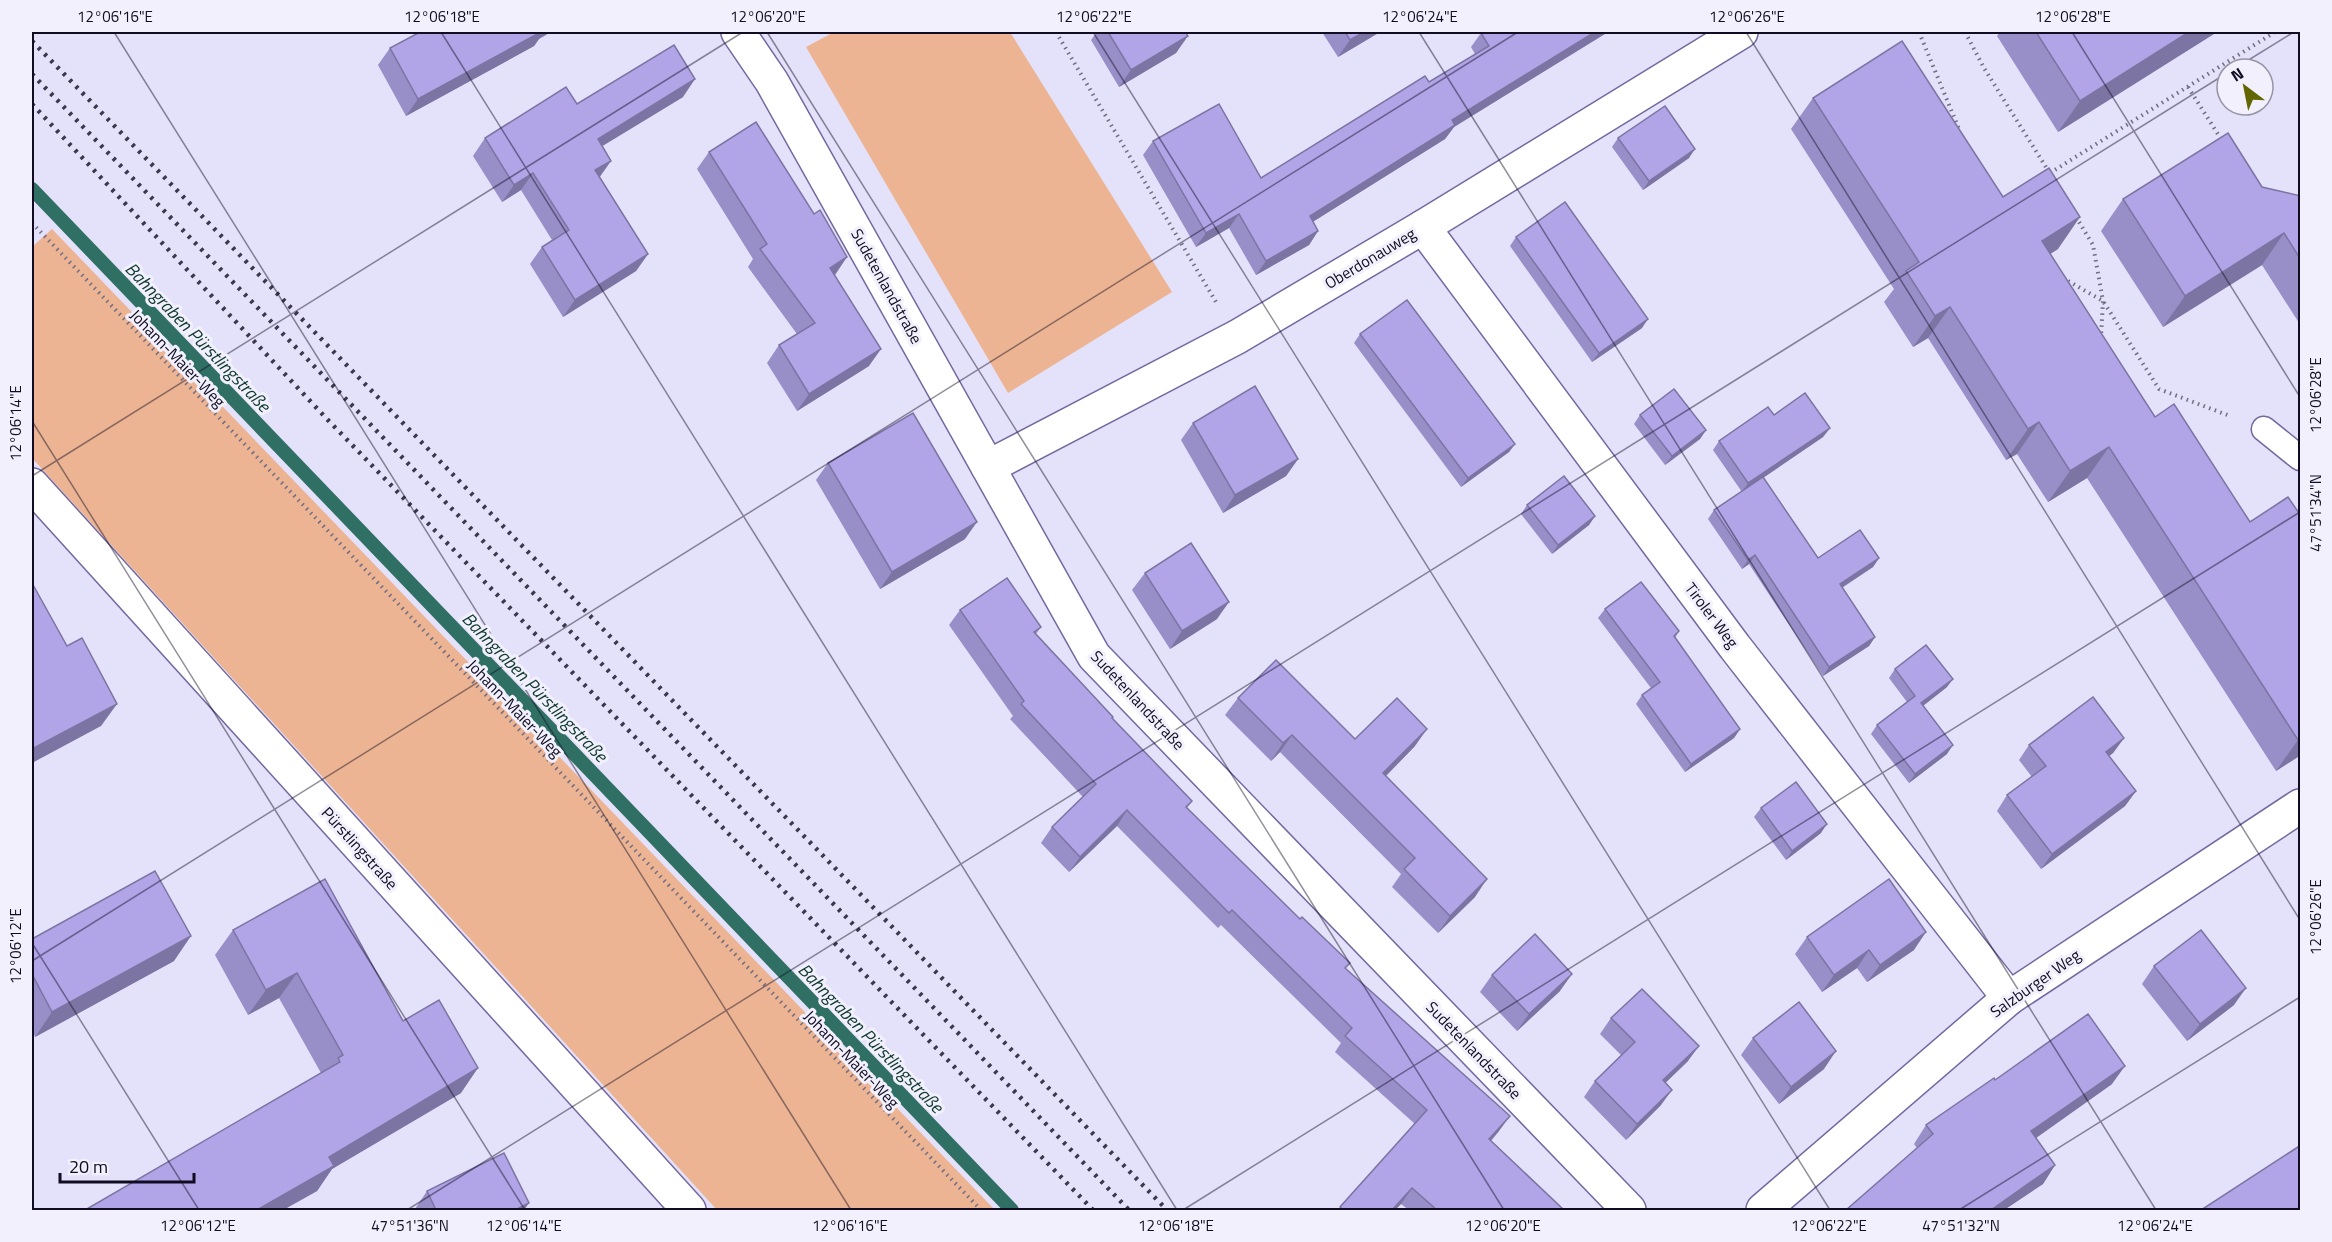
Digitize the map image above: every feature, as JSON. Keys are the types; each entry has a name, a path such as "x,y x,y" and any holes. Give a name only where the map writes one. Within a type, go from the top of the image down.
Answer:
{"street":[{"name":"Sudetenlandstraße","path":"738,32 772,82 1094,656 1629,1210"},
{"name":"Oberdonauweg","path":"988,467 1237,337 1423,227 1741,32"},
{"name":"Tiroler Weg","path":"1423,227 1735,647 2009,998"},
{"name":"Pürstlingstraße","path":"32,485 676,1207"},
{"name":"Salzburger Weg","path":"1763,1210 2009,998 2301,806"}],"lane":[{"path":"2264,429 2301,458"}],"path":[{"path":"1056,32 1237,337"},
{"path":"1919,32 1963,138"},
{"path":"1965,32 1984,68 2050,173 2275,32"},
{"path":"2188,87 2224,144"},
{"path":"2075,214 2093,244 2103,301 2100,341"},
{"name":"Johann-Maier-Weg","path":"32,223 981,1210"},
{"path":"2055,274 2103,301 2159,389 2264,429"}],"shaded area":[{"path":"834,32 1010,32 1172,292 1008,393 806,47"},
{"path":"52,229 995,1210 717,1210 32,458 32,247"}],"building":[{"path":"420,32 541,32 418,99 390,48"},
{"path":"1108,32 1185,32 1188,36 1131,70"},
{"path":"1345,32 1364,32 1350,40"},
{"path":"1595,32 1452,120 1455,125 1310,216 1318,231 1266,261 1239,214 1206,233 1153,141 1219,104 1261,178 1425,76 1429,82 1489,46 1481,33"},
{"path":"2036,32 2189,32 2080,101"},
{"path":"1902,41 2003,197 2049,168 2080,217 2042,241 2155,417 2174,404 2250,522 2288,497 2301,516 2301,738 2298,740 2109,447 2070,471 2039,422 2028,429 1950,307 1935,316 1906,271 1919,262 1813,98"},
{"path":"674,45 695,79 598,139 611,161 595,170 648,254 575,300 542,247 569,230 533,173 514,185 485,138 566,87 577,104"},
{"path":"1665,106 1695,149 1649,181 1618,138"},
{"path":"756,122 814,214 820,210 847,257 830,268 881,349 809,394 779,345 815,323 760,249 767,244 709,152"},
{"path":"2228,133 2262,187 2301,196 2301,260 2284,233 2185,296 2123,199"},
{"path":"1565,202 1648,319 1599,353 1516,237"},
{"path":"1407,300 1515,444 1468,478 1360,334"},
{"path":"1255,386 1298,459 1235,495 1193,423"},
{"path":"1674,389 1706,430 1672,456 1640,415"},
{"path":"1805,393 1830,428 1748,483 1719,441 1768,407 1774,415"},
{"path":"913,413 977,522 892,572 828,463"},
{"path":"1564,476 1595,516 1558,545 1527,505"},
{"path":"1763,477 1818,558 1860,530 1879,558 1840,584 1875,637 1829,667 1755,555 1748,560 1714,510"},
{"path":"1191,543 1229,602 1182,631 1145,573"},
{"path":"1007,578 1041,627 1034,632 1192,801 1186,807 1300,919 1302,917 1350,963 1345,968 1510,1116 1489,1139 1564,1210 1437,1210 1412,1188 1392,1210 1344,1210 1340,1207 1427,1110 1345,1036 1352,1028 1232,910 1229,913 1127,810 1080,857 1052,827 1096,784 1021,704 1024,701 960,610"},
{"path":"1641,582 1679,631 1674,636 1740,729 1691,764 1642,695 1660,682 1605,609"},
{"path":"32,583 67,646 82,638 117,704 32,749"},
{"path":"1926,645 1953,679 1921,703 1953,745 1915,774 1877,725 1915,696 1895,669"},
{"path":"1276,660 1355,739 1397,698 1427,729 1383,773 1487,879 1450,916 1404,869 1415,858 1292,735 1283,743 1238,698"},
{"path":"2093,697 2124,738 2106,752 2136,791 2052,854 2007,795 2046,766 2029,745"},
{"path":"1796,782 1827,824 1792,851 1761,808"},
{"path":"155,871 191,936 52,1012 32,974 32,939"},
{"path":"325,879 403,1021 439,1000 478,1068 329,1157 334,1166 257,1210 85,1210 340,1062 338,1058 343,1055 297,973 266,990 233,930"},
{"path":"1889,879 1926,932 1880,965 1869,950 1834,975 1807,937"},
{"path":"2201,930 2246,988 2200,1024 2154,966"},
{"path":"1535,934 1572,974 1529,1014 1492,975"},
{"path":"1642,989 1699,1046 1663,1080 1672,1090 1637,1124 1595,1081 1635,1042 1611,1018"},
{"path":"1799,1002 1836,1051 1791,1087 1753,1038"},
{"path":"2088,1014 2125,1066 2031,1131 2055,1165 1991,1210 1846,1210 1933,1134 1926,1125 1994,1078 1995,1080"},
{"path":"2301,1145 2301,1210 2201,1210"},
{"path":"504,1153 529,1203 515,1210 436,1210 427,1191"}],"waterway":[{"name":"Bahngraben Pürstlingstraße","path":"32,189 1012,1210"}],"railway":[{"path":"32,41 1167,1210"},
{"path":"32,74 1129,1210"},
{"path":"32,104 326,418 1093,1210"}]}
